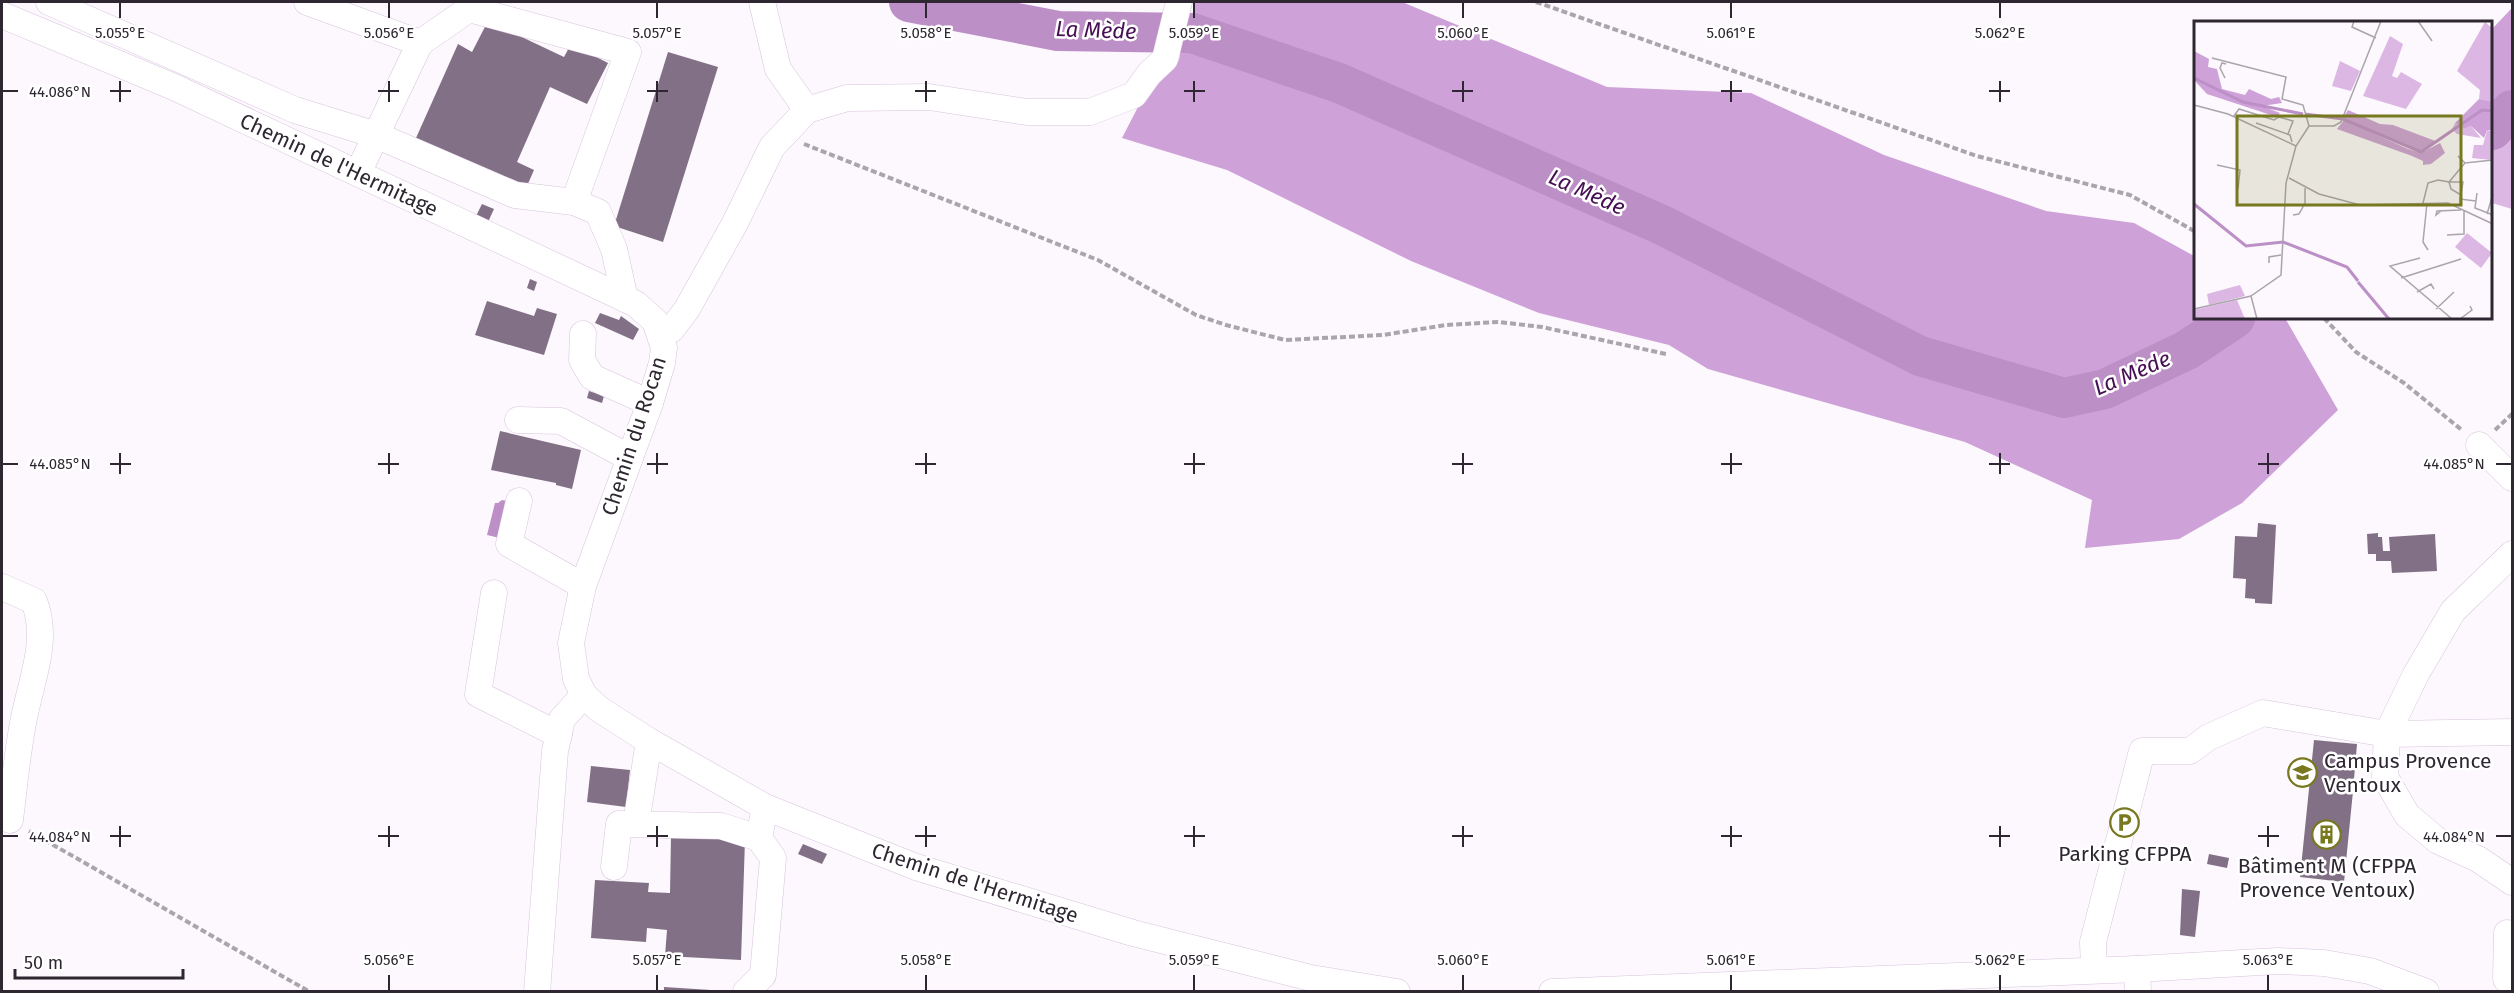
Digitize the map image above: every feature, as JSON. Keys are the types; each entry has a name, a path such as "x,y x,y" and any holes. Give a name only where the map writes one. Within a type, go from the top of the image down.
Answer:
{"street":[{"path":"49,2 296,110 376,135 515,195 574,202 598,212 614,249 625,299"},
{"path":"307,2 420,43"},
{"path":"762,2 778,69 807,110"},
{"name":"Chemin du Rocan","path":"584,695 576,679 572,644 583,586 650,403 662,363 664,348 661,336 672,329 687,309 735,223 772,147 807,110 847,98 929,97 1027,112 1090,112 1134,96 1149,74 1165,59 1179,2"},
{"path":"358,173 420,43 470,9 628,52 574,202"},
{"name":"Chemin de l'Hermitage","path":"2,15 174,87 625,299 647,312 655,321 661,336"},
{"path":"583,334 582,360 592,377 650,403"},
{"path":"518,420 561,422 630,458"},
{"path":"2480,445 2512,478"},
{"path":"519,501 509,544 583,586"},
{"path":"2512,554 2453,611 2416,674 2387,734 2385,777 2407,815 2438,841 2478,859 2512,882"},
{"path":"2,587 34,601 40,615 40,649 23,723 10,820"},
{"path":"494,593 478,694 559,735"},
{"path":"537,992 555,752 562,719 584,695"},
{"name":"Chemin de l'Hermitage","path":"584,695 599,709 649,741 765,807 916,867 1133,933 1311,978 1386,991"},
{"path":"2094,970 2092,942 2142,751 2190,751 2209,736 2263,713 2387,734 2512,732"},
{"path":"636,824 649,741"},
{"path":"759,838 765,807"},
{"path":"614,867 619,824 721,826 759,838 773,858 763,975 746,992"},
{"path":"2511,928 2506,979 2512,980"},
{"path":"1552,992 2094,970 2138,980 2278,961 2324,963 2370,971 2426,992"}],"path":[{"path":"1536,2 1977,156 2130,195 2194,231"},
{"path":"780,138 802,144 1098,260 1196,315 1275,338 1285,340 1383,335 1446,325 1498,322 1542,327 1666,354"},
{"path":"2326,320 2356,352 2404,383 2480,445 2512,414"},
{"path":"10,820 310,992"}],"shaded area":[{"path":"1194,2 1402,2 1607,87 1751,93 1884,155 2046,211 2134,223 2194,256 2194,320 2217,320 2180,346 2104,379 2066,389 1924,349 1659,212 1338,73 1192,21"},
{"path":"2512,8 2512,117 2493,102 2493,28"},
{"path":"1199,43 1349,96 1665,236 1921,366 2066,408 2116,396 2199,356 2252,320 2286,320 2338,410 2242,503 2179,539 2085,548 2092,500 1965,442 1708,369 1669,345 1539,313 1411,261 1227,170 1122,138 1138,107 1179,60 1182,44"},
{"path":"2493,102 2512,117 2512,209 2493,203"},
{"path":"502,500 507,501 504,539 487,535 495,503"}],"building":[{"path":"488,21 564,57 571,44 608,63 587,104 550,87 517,162 534,170 527,186 416,138 458,44 472,52"},
{"path":"668,52 718,67 663,242 614,226"},
{"path":"482,204 494,209 488,222 476,216"},
{"path":"530,279 537,282 534,291 527,288"},
{"path":"487,301 534,316 537,308 557,314 544,355 475,335"},
{"path":"600,313 619,320 621,316 639,329 633,340 595,323"},
{"path":"589,391 604,396 602,403 587,398"},
{"path":"500,431 581,450 572,489 556,485 556,483 491,470"},
{"path":"2258,523 2276,525 2272,604 2255,603 2255,599 2245,598 2246,579 2233,578 2235,536 2257,537"},
{"path":"2378,533 2378,537 2382,537 2383,551 2390,551 2389,537 2435,534 2437,571 2392,573 2391,561 2376,561 2376,554 2368,554 2367,534"},
{"name":"Bâtiment M (CFPPA Provence Ventoux)","path":"2314,740 2357,744 2354,779 2358,780 2357,792 2353,791 2344,882 2300,877"},
{"path":"591,766 630,770 626,807 587,802"},
{"path":"671,836 745,840 741,960 665,956 667,930 647,928 646,942 591,938 595,880 649,883 648,892 670,893"},
{"path":"803,844 827,854 822,864 798,854"},
{"path":"2209,854 2229,858 2227,868 2207,864"},
{"path":"2182,889 2200,891 2195,937 2180,935"},
{"path":"664,987 711,990 711,992 664,992"}],"waterway":[{"name":"La Mède","path":"909,2 1058,31 1192,33 1339,83 1662,225 1920,356 2064,398 2105,389 2187,350 2232,320"},
{"name":"La Mède","path":"2493,129 2512,110"}],"place":[{"name":"Campus Provence Ventoux","path":"2303,773"},
{"name":"Parking CFPPA","path":"2125,823"},
{"name":"Bâtiment M (CFPPA Provence Ventoux)","path":"2327,835"}]}
